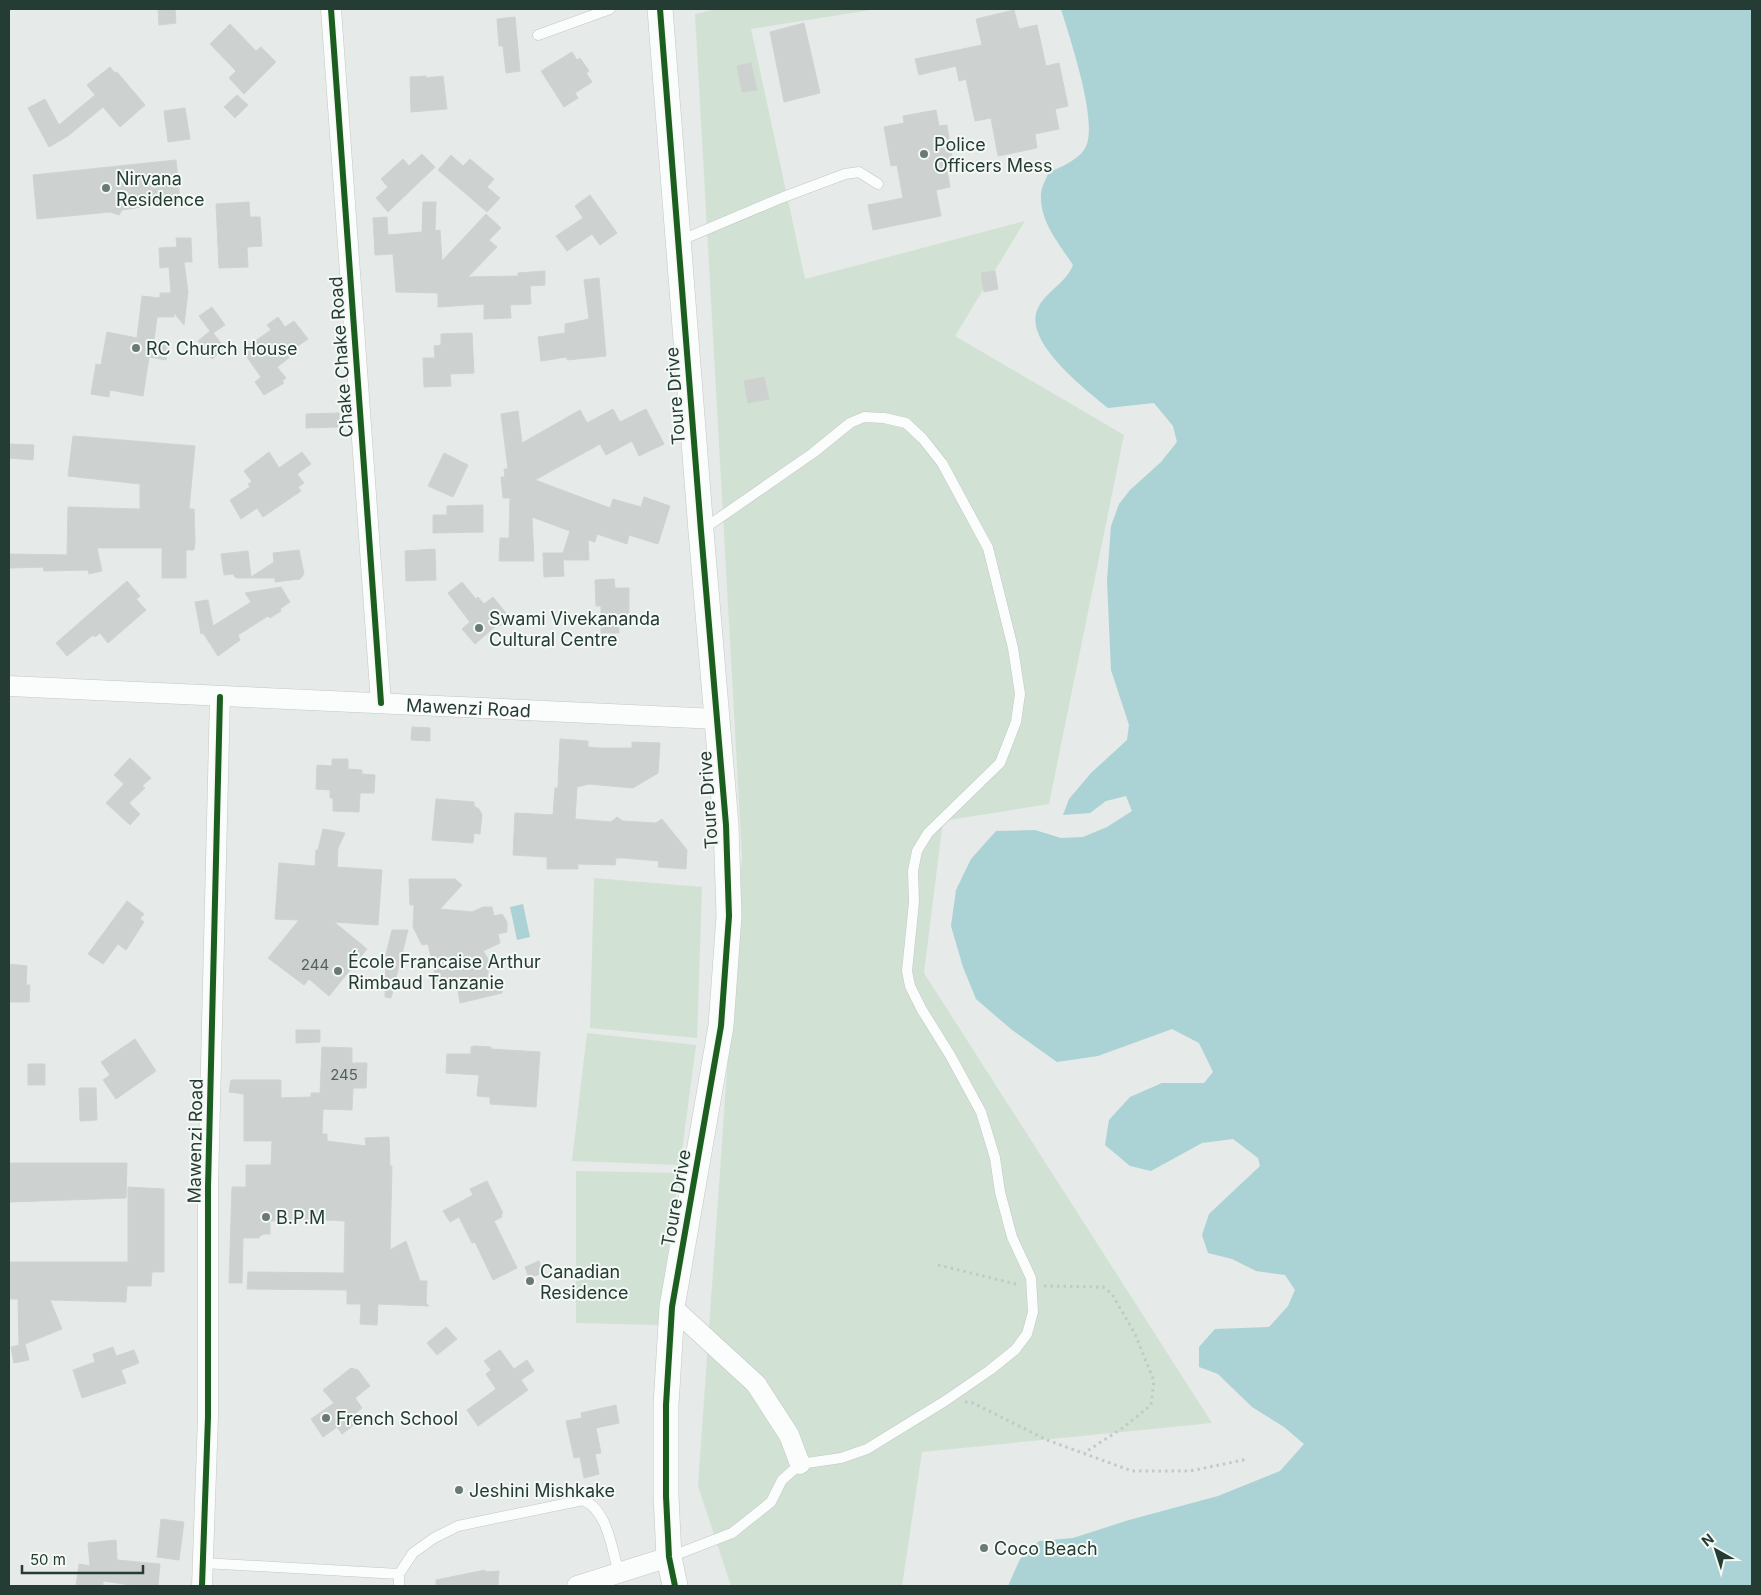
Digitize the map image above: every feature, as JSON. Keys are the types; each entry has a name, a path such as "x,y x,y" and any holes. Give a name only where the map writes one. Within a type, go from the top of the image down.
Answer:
{"street":[{"name":"Chake Chake Road","path":"331,9 381,703"},
{"name":"Toure Drive","path":"660,9 700,531 726,825 729,916 721,1026 672,1307 666,1405 669,1557 675,1586"},
{"name":"Mawenzi Road","path":"9,686 717,719"},
{"name":"Mawenzi Road","path":"202,1586 208,1417 208,1187 220,697"},
{"path":"672,1307 756,1384 789,1435 800,1464"},
{"path":"577,1586 669,1557"}],"lane":[{"path":"538,34 610,9"},
{"path":"678,241 781,198 845,174 859,172 878,184"},
{"path":"669,1557 732,1533 771,1502 782,1480 800,1464 841,1458 866,1449 945,1401 990,1370 1022,1341 1033,1319 1032,1286 1012,1237 1000,1192 995,1158 981,1112 950,1055 922,1010 910,986 907,971 917,851 934,827 1000,763 1016,722 1020,694 1014,657 988,548 942,463 923,439 906,423 884,418 864,417 850,423 813,453 700,531"},
{"path":"399,1586 399,1574 413,1553 434,1538 458,1526 583,1500 592,1503 599,1512 619,1574"},
{"path":"203,1563 399,1574"}],"path":[{"path":"938,1265 1010,1284 1103,1287 1112,1294 1135,1334 1154,1381 1150,1405 1124,1426 1084,1453"},
{"path":"945,1401 970,1402 1038,1436 1132,1471 1190,1471 1248,1459"}],"green space":[{"path":"717,9 877,9 751,29 805,279 1025,221 955,336 1124,435 1049,804 943,821 924,973 1212,1423 922,1452 902,1586 731,1586 698,1486 742,856 695,14"},
{"path":"594,878 702,887 697,1038 590,1028"},
{"path":"587,1033 696,1045 680,1165 572,1161"},
{"path":"576,1171 679,1173 658,1325 576,1323"}],"water":[{"path":"1061,9 1752,9 1752,1586 1008,1586 1020,1559 1039,1541 1073,1538 1129,1520 1218,1496 1280,1471 1304,1444 1284,1427 1252,1407 1218,1374 1199,1367 1199,1347 1215,1329 1269,1327 1288,1306 1295,1290 1285,1275 1256,1271 1232,1259 1208,1253 1202,1235 1209,1214 1260,1166 1258,1158 1233,1139 1202,1143 1151,1171 1130,1166 1105,1145 1109,1120 1130,1097 1162,1083 1204,1083 1213,1072 1199,1043 1172,1029 1098,1056 1057,1062 1012,1030 976,999 963,967 951,926 956,890 971,859 996,831 1035,830 1061,838 1083,837 1107,827 1132,811 1126,796 1106,801 1090,813 1063,815 1069,799 1091,773 1127,740 1129,725 1111,670 1107,580 1111,526 1119,504 1130,490 1161,462 1177,442 1173,426 1154,403 1108,408 1071,377 1046,348 1038,333 1035,319 1039,306 1047,295 1066,277 1073,265 1057,242 1044,216 1041,191 1049,172 1077,157 1084,150 1088,139 1089,122 1082,81"},
{"path":"523,904 530,937 517,940 510,907"}],"building":[{"path":"158,9 175,9 176,23 159,25"},
{"path":"1014,10 1019,29 1037,25 1046,66 1059,63 1068,106 1055,109 1059,129 1035,134 1037,148 998,156 991,118 975,121 966,79 959,81 956,66 919,75 915,59 982,45 976,19"},
{"path":"515,17 520,71 506,73 503,46 499,46 497,19"},
{"path":"804,23 820,93 784,102 770,32"},
{"path":"230,24 256,51 261,47 276,62 244,94 229,78 236,71 210,44"},
{"path":"572,52 577,60 580,58 589,71 586,73 592,82 575,93 578,98 564,107 541,71"},
{"path":"751,63 757,90 742,92 737,66"},
{"path":"110,67 115,73 117,72 145,105 120,127 103,107 68,136 49,147 28,108 45,99 59,125 95,95 87,85"},
{"path":"426,76 426,78 443,76 447,109 411,112 410,77"},
{"path":"237,95 248,105 235,118 224,107"},
{"path":"185,108 190,139 168,142 164,111"},
{"path":"936,110 939,126 947,125 953,164 946,165 950,187 936,190 941,216 873,230 868,205 903,198 897,165 891,166 884,127 904,123 903,116"},
{"path":"422,154 435,167 388,212 376,198 388,187 381,179 403,159 409,166"},
{"path":"451,155 463,166 470,159 494,179 487,187 500,198 487,212 438,170"},
{"name":"Nirvana Residence","path":"176,160 180,201 122,210 119,215 110,212 37,219 33,175"},
{"path":"590,195 617,233 600,245 592,234 567,251 556,236 583,218 575,206"},
{"path":"249,202 250,217 260,217 262,246 247,247 248,267 219,268 216,204"},
{"path":"423,202 436,202 435,231 440,230 442,261 486,214 501,228 489,240 497,247 468,277 518,276 518,273 545,271 545,285 530,286 531,304 510,305 511,318 484,319 484,304 438,307 438,293 396,292 393,254 375,255 373,218 387,217 388,235 422,232"},
{"path":"176,238 191,238 192,262 184,262 188,292 184,325 174,313 174,317 157,317 154,341 169,343 166,360 149,357 143,396 110,390 109,397 91,394 96,364 101,365 107,332 137,338 142,296 160,298 160,293 171,293 169,267 160,268 159,248 177,247"},
{"path":"995,271 998,289 984,292 981,273"},
{"path":"599,278 606,356 567,360 567,357 541,361 538,337 565,333 565,324 589,319 584,280"},
{"path":"212,307 225,325 213,333 225,348 212,359 198,341 210,331 199,316"},
{"path":"278,317 285,327 294,321 308,339 286,354 289,358 277,367 286,378 282,381 284,383 264,395 255,382 261,377 242,350 271,330 267,325"},
{"path":"472,333 474,373 450,374 451,386 424,387 423,358 435,358 434,346 441,345 441,334"},
{"path":"764,377 769,399 748,403 744,381"},
{"path":"613,409 620,422 646,409 664,444 639,456 632,441 606,455 600,444 535,480 610,508 613,499 641,507 644,497 670,506 658,544 629,535 627,544 597,534 595,542 588,540 589,560 563,560 564,576 544,577 543,553 563,553 570,531 532,517 534,561 499,561 500,538 509,538 510,498 503,498 501,477 505,477 504,469 508,469 501,414 518,411 522,443 580,410 587,423"},
{"path":"339,413 339,427 306,428 306,414"},
{"path":"73,436 195,446 189,509 194,509 195,541 194,550 186,550 186,578 162,578 162,548 97,548 102,571 89,574 88,570 44,571 43,567 9,568 9,554 67,555 68,507 140,509 140,484 68,476"},
{"path":"9,444 34,445 33,460 9,458"},
{"path":"269,452 279,468 302,452 311,464 297,474 304,483 298,487 301,491 263,517 257,508 241,519 230,500 250,487 248,484 252,482 244,471"},
{"path":"444,453 468,465 453,497 428,486"},
{"path":"483,505 483,532 433,533 433,515 447,515 447,506"},
{"path":"435,549 436,580 406,581 405,551"},
{"path":"299,550 304,574 300,579 275,582 275,578 236,578 233,574 224,575 221,554 248,551 251,577 274,562 273,553"},
{"path":"614,579 615,588 629,588 629,616 618,616 619,633 601,633 601,606 596,606 595,580"},
{"path":"127,581 140,596 136,599 146,610 108,643 100,633 95,637 93,635 67,656 56,643"},
{"path":"462,582 476,599 478,597 484,604 493,597 510,618 500,626 498,624 475,644 462,629 470,622 448,593"},
{"path":"281,587 290,602 270,618 268,616 238,635 240,640 218,656 203,633 201,634 195,602 208,600 213,626 251,602 245,593"},
{"path":"412,727 430,728 430,741 411,740"},
{"path":"560,739 588,741 588,747 598,748 632,748 632,742 660,743 658,773 633,788 589,784 577,787 575,819 611,822 617,817 623,821 656,823 662,819 687,850 686,869 658,867 659,861 616,858 615,865 578,864 578,869 547,869 547,857 513,855 515,813 553,815 555,788 558,788"},
{"path":"130,758 151,778 142,786 145,788 129,803 140,814 130,825 106,803 124,784 114,775"},
{"path":"332,759 348,759 348,769 362,770 362,774 375,775 374,793 360,793 359,812 333,811 333,798 330,798 330,790 316,789 317,765 332,766"},
{"path":"436,799 474,802 474,806 479,809 482,815 480,834 474,833 473,843 432,840"},
{"path":"323,829 345,833 338,848 337,867 382,870 378,925 334,922 367,949 329,996 309,979 304,985 268,958 299,920 275,919 279,863 315,866 316,850 318,850"},
{"path":"409,879 455,879 462,885 440,909 472,912 483,907 492,907 494,916 502,914 507,922 507,932 498,934 500,943 483,951 489,960 487,983 498,979 502,986 502,993 460,1003 456,979 437,983 428,944 422,945 413,927 414,905 410,905"},
{"path":"127,901 144,914 140,919 144,922 126,950 118,944 103,964 88,954"},
{"path":"392,930 408,930 391,998 385,997 386,954"},
{"path":"9,964 27,966 26,985 30,985 29,1002 9,1002"},
{"path":"296,1030 320,1030 320,1042 296,1043"},
{"path":"135,1039 156,1071 116,1099 103,1080 110,1075 101,1062"},
{"path":"322,1047 352,1048 352,1063 367,1063 366,1088 353,1088 352,1110 323,1109 322,1134 327,1134 327,1141 366,1146 365,1138 389,1137 390,1166 392,1166 390,1250 406,1241 420,1281 427,1281 426,1303 429,1306 378,1304 377,1325 360,1324 361,1304 347,1304 347,1290 247,1289 248,1272 344,1273 345,1221 307,1219 270,1221 270,1234 264,1234 259,1238 243,1238 242,1283 229,1283 232,1187 246,1187 246,1165 271,1165 272,1141 244,1141 244,1094 229,1092 231,1080 281,1080 281,1098 311,1097 311,1093 320,1093"},
{"path":"471,1047 491,1047 491,1049 540,1052 536,1107 490,1104 490,1097 477,1096 479,1075 446,1073 447,1054 471,1054"},
{"path":"28,1064 45,1064 45,1085 28,1085"},
{"path":"79,1088 96,1088 97,1120 80,1121"},
{"path":"9,1163 127,1163 126,1198 9,1202"},
{"path":"487,1181 503,1213 501,1214 502,1217 494,1221 517,1268 493,1280 475,1242 472,1243 459,1217 450,1222 443,1211 473,1195 470,1189"},
{"path":"128,1187 164,1189 164,1272 152,1272 151,1286 127,1286 126,1302 50,1300 62,1329 25,1344 29,1360 14,1363 11,1347 19,1345 18,1299 9,1299 9,1262 128,1262"},
{"path":"539,1261 543,1273 529,1278 525,1267"},
{"path":"446,1327 457,1339 437,1355 427,1343"},
{"path":"113,1347 116,1356 134,1350 139,1363 121,1370 126,1383 82,1398 73,1370 95,1362 93,1354"},
{"path":"500,1350 514,1369 527,1360 534,1371 521,1380 528,1390 478,1426 467,1410 496,1389 486,1374 491,1370 484,1361"},
{"path":"351,1368 358,1370 370,1386 355,1398 362,1408 353,1415 358,1422 342,1434 337,1427 323,1437 311,1419 334,1403 323,1390"},
{"path":"616,1405 619,1423 596,1428 601,1453 595,1454 599,1474 584,1478 580,1457 574,1458 566,1421 582,1418 581,1413"},
{"path":"161,1519 184,1522 179,1560 157,1557"},
{"path":"116,1540 117,1560 160,1564 158,1586 139,1586 103,1581 103,1586 76,1586 79,1564 90,1566 88,1543"},
{"path":"485,1570 485,1572 499,1571 498,1586 436,1586 436,1580"}],"cycle path":[{"path":"331,9 381,703"},
{"path":"660,9 726,825 729,916 721,1026 672,1307 666,1405 666,1496 669,1557 675,1586"},
{"path":"202,1586 208,1417 208,1187 220,697"}],"place":[{"name":"Police Officers Mess","path":"924,154"},
{"name":"Nirvana Residence","path":"106,188"},
{"name":"RC Church House","path":"136,348"},
{"name":"Swami Vivekananda Cultural Centre","path":"479,628"},
{"name":"École Francaise Arthur Rimbaud Tanzanie","path":"338,971"},
{"name":"B.P.M","path":"266,1217"},
{"name":"Canadian Residence","path":"530,1281"},
{"name":"French School","path":"326,1418"},
{"name":"Jeshini Mishkake","path":"459,1490"},
{"name":"Coco Beach","path":"984,1548"}]}
